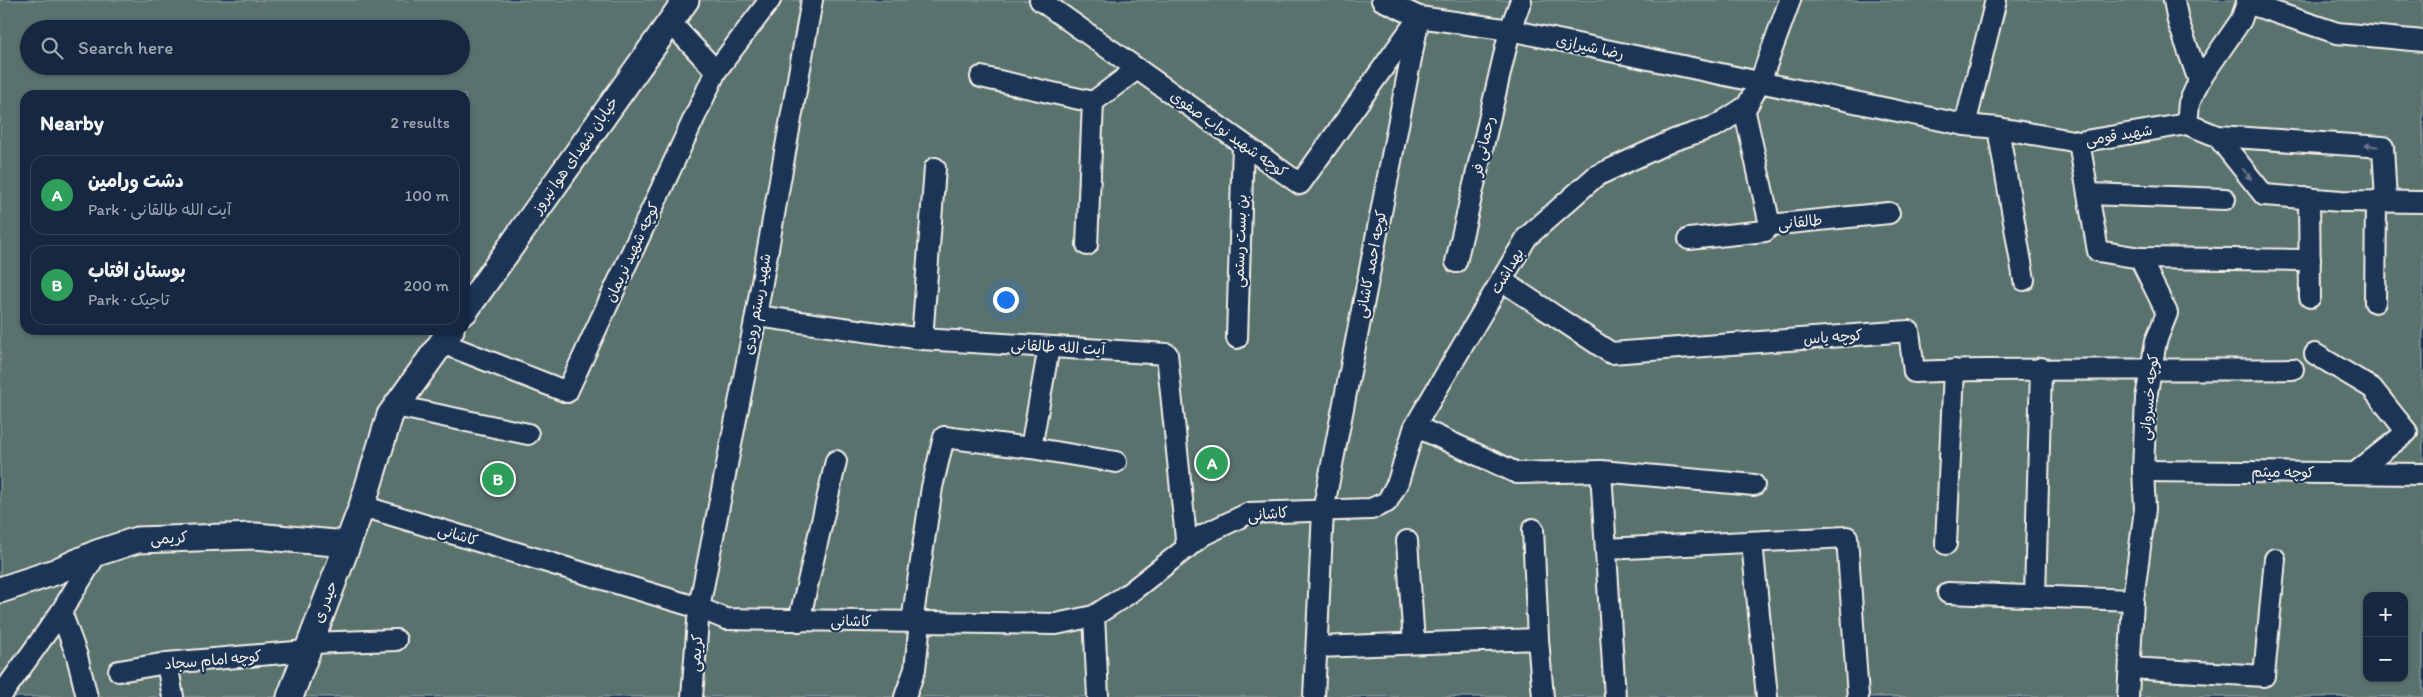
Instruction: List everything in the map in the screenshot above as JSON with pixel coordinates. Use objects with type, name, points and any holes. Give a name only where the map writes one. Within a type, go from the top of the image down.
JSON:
[{"type":"main road","name":"خیابان شهدای هوا نیروز","points":[[470,304],[686,0]]},
{"type":"main road","points":[[362,506],[390,415],[447,337]]},
{"type":"main road","name":"حیدر ی","points":[[290,697],[362,506]]},
{"type":"main road","name":"کریمی","points":[[0,590],[55,572],[97,553],[137,540],[255,536],[347,544]]},
{"type":"street","name":"کوچه شهید نریمان","points":[[447,337],[567,392],[716,71],[770,0]]},
{"type":"street","name":"شهید رستم رودی","points":[[699,608],[756,316],[812,0]]},
{"type":"street","name":"کوچه شهید نواب صفوی","points":[[1040,0],[1300,184],[1419,17]]},
{"type":"street","name":"رضا شیرازی","points":[[1382,0],[1419,17],[1510,30],[1760,82]]},
{"type":"street","name":"رحمانی فر","points":[[1456,262],[1510,30],[1521,0]]},
{"type":"street","name":"بهداشت","points":[[1323,511],[1371,509],[1387,502],[1398,482],[1415,426],[1527,237],[1596,176],[1674,140],[1716,126],[1747,106],[1760,82],[1790,0]]},
{"type":"street","points":[[1965,124],[1996,0]]},
{"type":"street","points":[[2174,0],[2178,21],[2199,81]]},
{"type":"street","points":[[2375,302],[2383,147],[2217,136],[2188,124],[2188,103],[2199,81],[2241,20],[2248,1],[2337,33],[2423,41]]},
{"type":"street","name":"کوچه احمد کاشانی","points":[[1314,697],[1323,511],[1419,17]]},
{"type":"street","points":[[670,22],[716,71]]},
{"type":"street","points":[[1087,245],[1093,102],[1137,68]]},
{"type":"street","points":[[981,77],[1093,102]]},
{"type":"street","name":"شهید قومی","points":[[1760,82],[1965,124],[2079,142],[2188,124]]},
{"type":"street","name":"طالقانی","points":[[1744,108],[1770,225],[1889,213]]},
{"type":"street","points":[[1998,128],[2024,280]]},
{"type":"street","points":[[2217,136],[2264,195],[2423,202]]},
{"type":"street","points":[[2079,142],[2098,251],[2140,258],[2310,260]]},
{"type":"street","name":"بن بست رستمی","points":[[1237,338],[1243,144]]},
{"type":"street","points":[[922,339],[936,168]]},
{"type":"street","points":[[2088,194],[2225,199]]},
{"type":"street","points":[[2309,198],[2310,297]]},
{"type":"street","points":[[1689,240],[1765,231],[1770,225]]},
{"type":"street","name":"کوچه خسروانی","points":[[2128,697],[2133,600],[2145,509],[2143,471],[2146,398],[2156,341],[2166,313],[2140,258]]},
{"type":"street","name":"کوچه یاس","points":[[1501,280],[1611,353],[1909,331],[1914,372],[2041,368],[2151,371],[2293,369]]},
{"type":"street","name":"آیت الله طالقانی","points":[[756,316],[922,339],[1168,354],[1186,548]]},
{"type":"street","points":[[1031,448],[1049,347]]},
{"type":"street","points":[[2315,354],[2372,388],[2415,432],[2355,473]]},
{"type":"street","points":[[2036,596],[2041,368]]},
{"type":"street","points":[[1946,544],[1954,370]]},
{"type":"street","points":[[396,406],[528,434]]},
{"type":"street","points":[[1415,426],[1517,473],[1601,471],[1754,485]]},
{"type":"street","points":[[905,697],[915,669],[916,622],[932,487],[944,437],[1031,448],[1116,462]]},
{"type":"street","points":[[799,621],[836,461]]},
{"type":"street","points":[[1601,471],[1615,697]]},
{"type":"street","name":"کوچه میثم","points":[[2143,471],[2423,474]]},
{"type":"street","name":"کاشانی","points":[[362,506],[699,608],[726,619],[1056,624],[1094,616],[1128,594],[1202,535],[1249,513],[1323,511]]},
{"type":"street","points":[[1533,529],[1538,639],[1543,697]]},
{"type":"street","points":[[1606,549],[1847,538],[1858,697]]},
{"type":"street","points":[[1408,541],[1414,643]]},
{"type":"street","points":[[1752,542],[1767,697]]},
{"type":"street","points":[[0,697],[61,612],[97,553]]},
{"type":"street","points":[[2130,668],[2264,676],[2275,559]]},
{"type":"street","points":[[1948,593],[2133,600]]},
{"type":"street","name":"کریمی","points":[[692,697],[699,608]]},
{"type":"street","points":[[61,612],[87,697]]},
{"type":"street","points":[[1094,616],[1098,697]]},
{"type":"street","points":[[1317,647],[1538,639]]},
{"type":"street","name":"کوچه امام سجاد","points":[[119,671],[308,647],[396,640]]},
{"type":"street","points":[[167,664],[173,697]]},
{"type":"green space","points":[[0,0],[2423,0],[2423,697],[0,697]]},
{"type":"place","name":"دشت ورامین","points":[[1212,463]]},
{"type":"place","name":"بوستان افتاب","points":[[498,479]]}]
